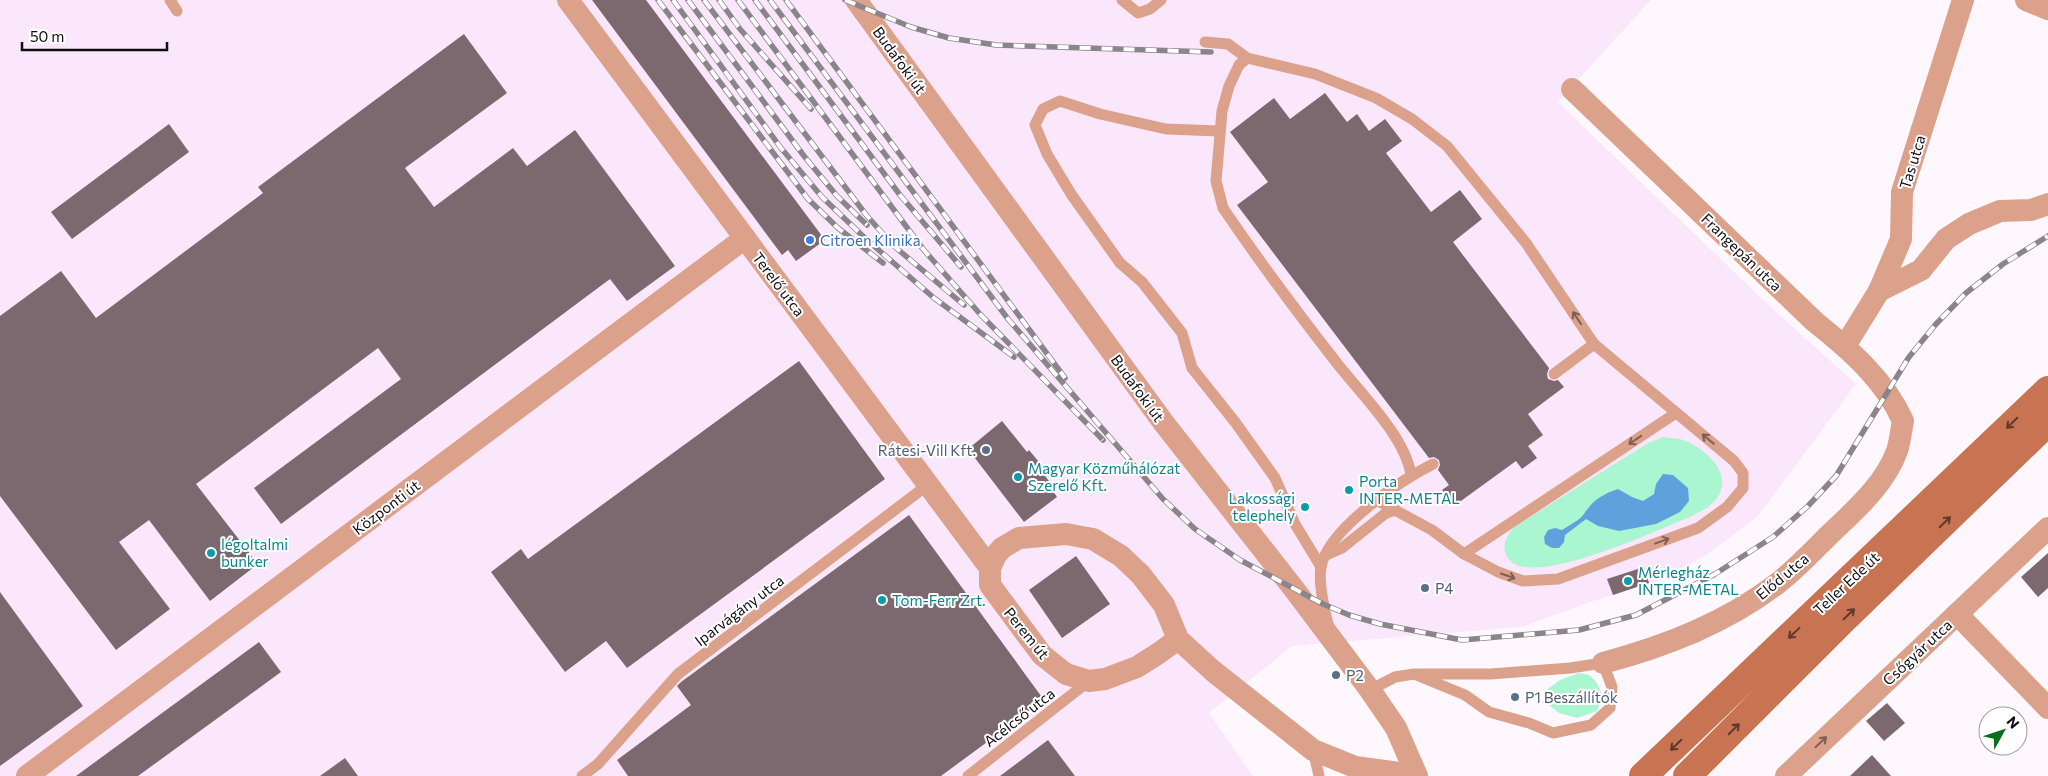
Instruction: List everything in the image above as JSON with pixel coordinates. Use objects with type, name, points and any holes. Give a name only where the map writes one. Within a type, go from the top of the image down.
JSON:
[{"type":"main road","name":"Teller Ede út","points":[[1643,776],[2048,390]]},
{"type":"main road","name":"Teller Ede út","points":[[1687,776],[1845,618],[2048,422]]},
{"type":"street","name":"Terelő utca","points":[[568,0],[990,568]]},
{"type":"street","name":"Budafoki út","points":[[856,0],[1162,422],[1332,638],[1370,690],[1396,728],[1416,775]]},
{"type":"street","name":"Tas utca","points":[[1845,346],[1879,291],[1902,239],[1902,192],[1964,0]]},
{"type":"street","points":[[2026,0],[2048,9]]},
{"type":"street","name":"Frangepán utca","points":[[1572,89],[1815,322],[1845,346],[1887,391],[1904,421]]},
{"type":"street","points":[[1879,291],[1921,270],[1946,238],[1968,224],[2000,212],[2031,210],[2048,204]]},
{"type":"street","name":"Központi út","points":[[27,776],[746,238]]},
{"type":"street","name":"Előd utca","points":[[1603,663],[1646,651],[1700,630],[1743,608],[1779,582],[1861,504],[1883,478],[1896,451],[1904,421]]},
{"type":"street","name":"Csőgyár utca","points":[[1786,776],[2048,528]]},
{"type":"street","points":[[990,568],[996,555],[1002,548],[1019,538],[1066,534],[1093,539],[1122,556],[1141,575],[1164,605],[1178,639],[1213,671],[1313,750],[1355,766],[1416,775]]},
{"type":"street","name":"Perem út","points":[[990,568],[990,585],[1042,655],[1066,674],[1089,681],[1105,679],[1138,667],[1178,639]]},
{"type":"street","points":[[1957,614],[2048,708]]},
{"type":"lane","points":[[170,0],[177,11]]},
{"type":"lane","points":[[1122,0],[1138,13],[1150,9],[1161,0]]},
{"type":"lane","points":[[1205,42],[1228,44],[1247,58],[1315,74],[1376,98],[1412,118],[1447,146],[1526,243],[1594,344],[1734,461],[1743,473],[1743,488],[1727,507],[1698,528],[1558,579],[1523,581],[1498,572],[1464,554],[1432,530],[1378,500]]},
{"type":"lane","points":[[1247,58],[1239,64],[1229,86],[1219,131],[1216,180],[1223,208],[1336,362],[1396,438],[1409,462],[1411,475]]},
{"type":"lane","points":[[1219,131],[1166,129],[1100,114],[1060,101],[1043,109],[1035,126],[1047,154],[1071,194],[1120,263],[1142,282],[1182,333],[1192,368],[1235,422],[1275,478],[1295,524],[1321,567]]},
{"type":"lane","points":[[1554,374],[1594,344]]},
{"type":"lane","points":[[1464,554],[1676,413]]},
{"type":"lane","points":[[1332,638],[1322,604],[1321,567],[1326,555],[1344,528],[1411,475],[1433,464]]},
{"type":"lane","name":"Iparvágány utca","points":[[582,776],[598,764],[678,674],[929,484]]},
{"type":"lane","points":[[1326,555],[1342,548],[1386,513],[1396,510]]},
{"type":"lane","points":[[1370,690],[1395,678],[1414,674],[1491,674],[1570,668],[1603,663],[1612,687],[1610,708],[1591,725],[1553,733],[1529,723],[1489,712],[1465,694],[1414,674]]},
{"type":"lane","name":"Acélcső utca","points":[[968,776],[1089,681]]},
{"type":"lane","points":[[1313,750],[1318,776]]},
{"type":"shaded area","points":[[0,0],[1651,0],[1558,102],[1761,298],[1856,384],[1758,516],[1708,554],[1658,581],[1596,600],[1522,627],[1292,646],[1209,713],[1253,776],[0,776]]},
{"type":"green space","points":[[1663,437],[1686,441],[1694,445],[1709,456],[1720,471],[1721,489],[1715,501],[1709,506],[1692,516],[1626,543],[1568,562],[1541,567],[1521,566],[1508,558],[1505,545],[1514,527],[1648,443]]},
{"type":"green space","points":[[1579,673],[1589,675],[1597,683],[1601,701],[1597,711],[1577,718],[1559,713],[1550,706],[1545,691],[1560,680]]},
{"type":"water","points":[[1663,474],[1673,475],[1688,488],[1689,501],[1680,512],[1656,524],[1619,531],[1598,526],[1586,519],[1565,535],[1564,542],[1559,548],[1552,548],[1545,544],[1544,537],[1548,530],[1555,528],[1562,530],[1571,525],[1595,501],[1608,493],[1618,489],[1643,501],[1654,494],[1656,484]]},
{"type":"building","points":[[592,0],[646,0],[825,240],[796,261],[788,250],[782,255]]},
{"type":"building","points":[[464,34],[507,93],[405,168],[434,207],[513,148],[527,166],[575,130],[675,266],[627,301],[610,279],[281,524],[254,488],[401,379],[378,348],[196,484],[258,564],[210,601],[149,520],[119,542],[170,609],[116,650],[0,496],[0,316],[61,271],[96,318],[263,193],[258,187]]},
{"type":"building","points":[[1325,93],[1347,122],[1357,114],[1369,131],[1385,119],[1402,141],[1386,153],[1431,212],[1460,190],[1482,219],[1453,242],[1549,368],[1548,379],[1558,380],[1564,387],[1528,414],[1543,435],[1528,446],[1537,458],[1522,469],[1516,461],[1454,506],[1442,490],[1449,485],[1438,470],[1439,460],[1434,457],[1429,458],[1237,205],[1268,182],[1230,132],[1274,98],[1290,119]]},
{"type":"building","points":[[169,124],[189,152],[72,239],[51,212]]},
{"type":"building","points":[[799,361],[885,479],[627,668],[606,641],[565,672],[491,572],[521,549],[528,559]]},
{"type":"building","name":"Magyar Közműhálózat Szerelő Kft.","points":[[1002,421],[1027,452],[1029,450],[1039,462],[1036,464],[1055,489],[1053,491],[1057,497],[1024,522],[968,449]]},
{"type":"building","name":"Tom-Ferr Zrt.","points":[[909,515],[1044,700],[941,776],[628,776],[617,760],[691,705],[677,686],[681,682]]},
{"type":"building","points":[[2048,553],[2048,588],[2038,597],[2021,577]]},
{"type":"building","points":[[1076,556],[1110,604],[1062,638],[1029,590]]},
{"type":"building","name":"Mérlegház INTER-METAL","points":[[1644,567],[1649,583],[1613,595],[1607,579]]},
{"type":"building","points":[[0,592],[83,706],[0,766]]},
{"type":"building","points":[[259,642],[281,672],[138,776],[76,776]]},
{"type":"building","points":[[1887,703],[1905,723],[1884,741],[1866,721]]},
{"type":"building","points":[[1048,740],[1075,776],[1000,776]]},
{"type":"building","points":[[1872,755],[1891,776],[1850,776]]},
{"type":"building","points":[[345,758],[358,776],[320,776]]},
{"type":"railway","points":[[658,0],[808,199],[838,228],[883,263]]},
{"type":"railway","points":[[673,0],[781,148],[822,197],[866,239],[934,298],[1014,357]]},
{"type":"railway","points":[[688,0],[804,156],[837,196],[867,225]]},
{"type":"railway","points":[[704,0],[867,216],[895,247],[964,305]]},
{"type":"railway","points":[[719,0],[740,29],[811,109]]},
{"type":"railway","points":[[738,0],[923,249],[980,314],[1103,440]]},
{"type":"railway","points":[[755,0],[900,195],[961,267]]},
{"type":"railway","points":[[770,0],[1008,319],[1163,499],[1195,529],[1240,560],[1323,604],[1349,615],[1380,624],[1462,640],[1579,630],[1636,615],[1715,574],[1773,537],[1808,506],[1836,476],[1909,357],[1936,324],[1966,293],[2003,264],[2048,236]]},
{"type":"railway","points":[[786,0],[1065,378]]},
{"type":"railway","points":[[845,0],[911,27],[949,38],[996,45],[1211,52]]},
{"type":"place","name":"Citroen Klinika","points":[[810,240]]},
{"type":"place","name":"Rátesi-Vill Kft.","points":[[986,450]]},
{"type":"place","name":"Magyar Közműhálózat Szerelő Kft.","points":[[1018,477]]},
{"type":"place","name":"Porta INTER-METAL","points":[[1349,490]]},
{"type":"place","name":"Lakossági telephely","points":[[1305,507]]},
{"type":"place","name":"légoltalmi bunker","points":[[211,553]]},
{"type":"place","name":"Mérlegház INTER-METAL","points":[[1628,581]]},
{"type":"place","name":"P4","points":[[1425,588]]},
{"type":"place","name":"Tom-Ferr Zrt.","points":[[882,600]]},
{"type":"place","name":"P2","points":[[1336,675]]},
{"type":"place","name":"P1 Beszállítók","points":[[1515,697]]}]
